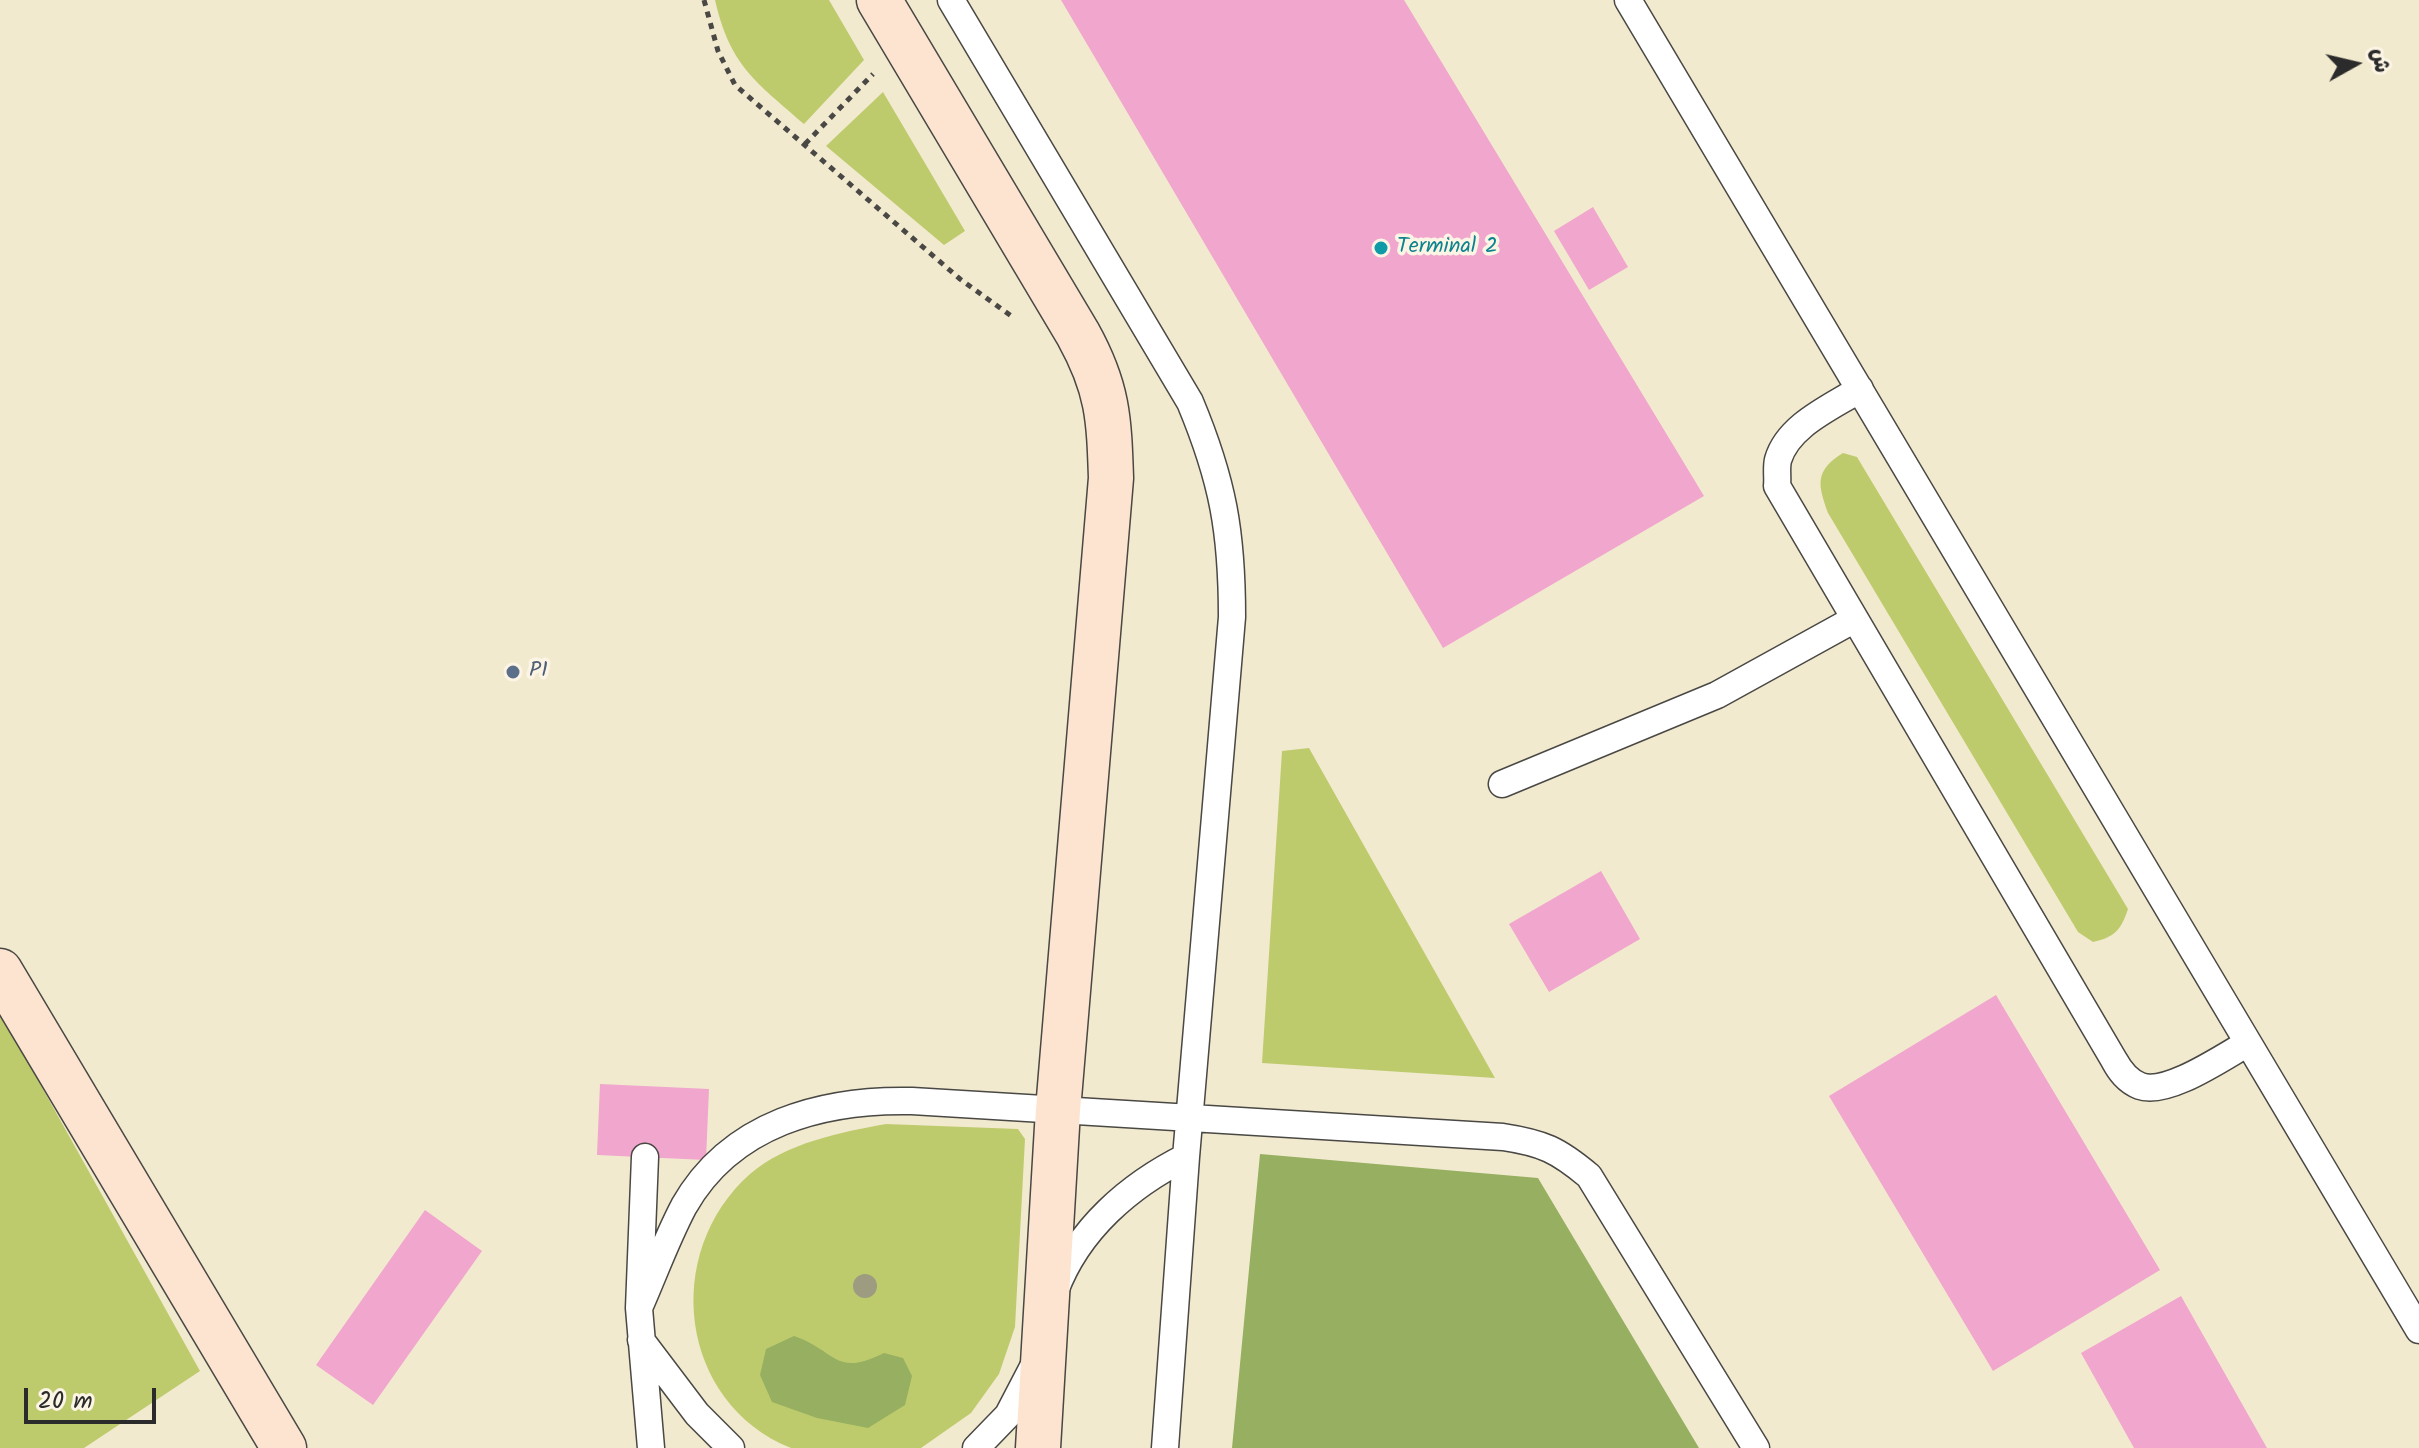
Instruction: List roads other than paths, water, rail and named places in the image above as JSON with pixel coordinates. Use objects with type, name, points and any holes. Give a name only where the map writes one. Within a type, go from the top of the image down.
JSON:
[{"type":"street","points":[[879,0],[1096,366],[1106,402],[1111,478],[1058,1110],[1038,1448]]},
{"type":"street","points":[[0,971],[284,1448]]},
{"type":"lane","points":[[951,0],[1190,402],[1211,454],[1225,507],[1232,562],[1232,617],[1186,1157],[1165,1448]]},
{"type":"lane","points":[[1628,0],[2419,1330]]},
{"type":"lane","points":[[1860,389],[1808,422],[1790,438],[1778,461],[1777,486],[1853,620],[2123,1075],[2140,1086],[2159,1088],[2248,1043]]},
{"type":"lane","points":[[1502,784],[1717,695],[1853,620]]},
{"type":"lane","points":[[639,1308],[685,1206],[702,1180],[724,1157],[748,1138],[776,1123],[842,1104],[875,1100],[1503,1137],[1535,1142],[1564,1155],[1589,1176],[1756,1448]]},
{"type":"lane","points":[[645,1157],[639,1308],[651,1448]]},
{"type":"lane","points":[[976,1448],[1001,1423],[1019,1397],[1061,1277],[1099,1221],[1129,1191],[1154,1173],[1186,1157]]},
{"type":"lane","points":[[641,1339],[697,1414],[731,1448]]},
{"type":"place","name":"Terminal 2","points":[[1381,248]]},
{"type":"place","name":"P1","points":[[513,672]]}]
